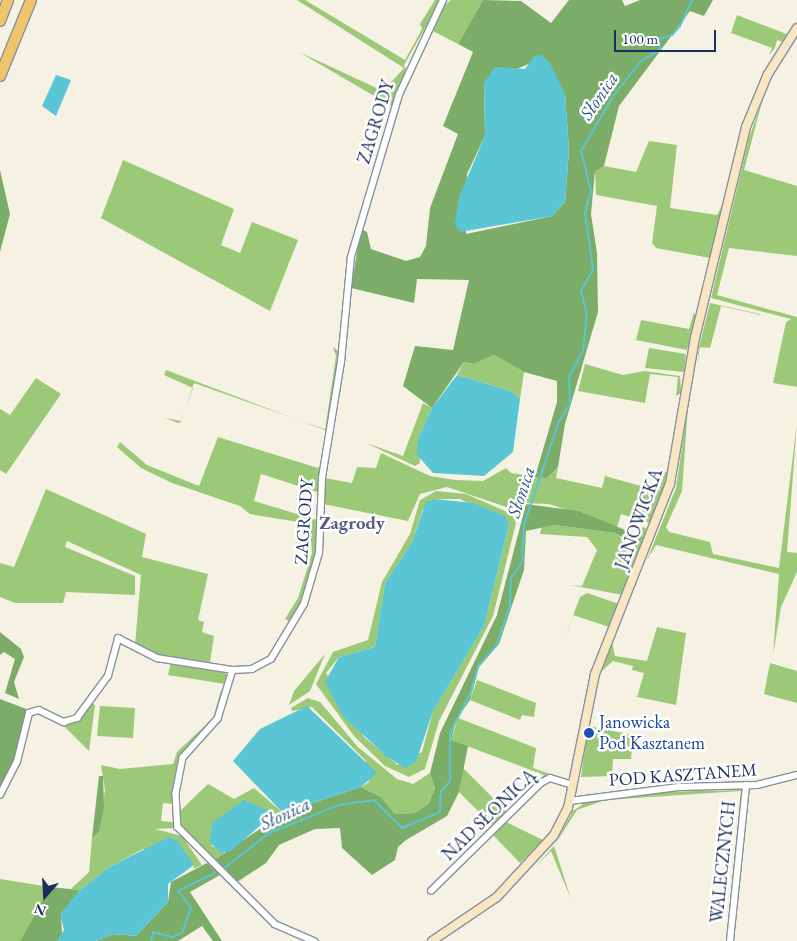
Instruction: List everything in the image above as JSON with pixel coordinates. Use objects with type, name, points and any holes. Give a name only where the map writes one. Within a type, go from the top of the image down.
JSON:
[{"type":"highway","points":[[0,21],[8,0]]},
{"type":"highway","points":[[0,76],[31,0]]},
{"type":"street","name":"ZAGRODY","points":[[0,795],[17,762],[29,713],[39,710],[64,722],[77,718],[106,680],[118,638],[152,657],[233,670],[258,667],[271,658],[312,586],[351,257],[399,95],[443,0]]},
{"type":"street","name":"JANOWICKA","points":[[432,941],[497,897],[554,835],[570,801],[597,669],[670,484],[693,346],[746,127],[764,82],[797,28]]},
{"type":"street","points":[[233,670],[218,719],[183,758],[176,793],[178,826],[275,924],[314,941]]},
{"type":"street","name":"POD KASZTANEM","points":[[570,801],[680,787],[746,786],[797,775]]},
{"type":"street","name":"NAD SŁONICĄ","points":[[431,891],[541,783],[550,778],[573,784]]},
{"type":"street","name":"WALECZNYCH","points":[[730,941],[746,786]]},
{"type":"green space","points":[[297,0],[305,0],[405,60],[422,29],[420,24],[435,0],[441,0],[404,65],[406,69],[393,107],[299,52],[383,91],[404,68]]},
{"type":"green space","points":[[451,0],[483,0],[458,44],[433,31],[412,72],[443,6]]},
{"type":"green space","points":[[483,0],[521,1],[551,23],[569,0],[622,0],[625,6],[640,0],[713,0],[704,16],[690,11],[619,106],[604,166],[595,171],[591,214],[597,253],[598,312],[565,424],[558,467],[547,478],[535,477],[557,402],[557,381],[524,372],[494,355],[474,364],[464,362],[432,408],[403,386],[415,346],[453,350],[469,280],[417,279],[414,303],[351,288],[361,229],[367,232],[371,249],[406,261],[420,257],[426,246],[430,208],[458,134],[443,126],[473,52],[458,44]],"holes":[[[533,62],[565,94],[569,150],[565,202],[552,216],[466,234],[467,174],[485,136],[484,83]]]},
{"type":"green space","points":[[737,15],[789,35],[783,42],[777,40],[775,48],[769,55],[772,48],[731,33]]},
{"type":"green space","points":[[763,98],[744,170],[797,186],[797,256],[729,248],[717,295],[797,317],[797,387],[773,383],[786,322],[791,319],[711,298],[749,138]]},
{"type":"green space","points":[[649,141],[677,145],[670,208],[717,215],[722,206],[710,258],[656,248],[652,243],[657,206],[596,195],[595,170],[604,166],[636,172]]},
{"type":"green space","points":[[123,160],[234,209],[221,245],[240,253],[252,222],[298,240],[270,311],[101,218]]},
{"type":"green space","points":[[0,170],[10,214],[0,252]]},
{"type":"green space","points":[[710,303],[761,315],[721,306],[710,348],[700,347],[697,367],[699,347]]},
{"type":"green space","points":[[694,312],[696,320],[687,350],[636,340],[641,320],[689,329]]},
{"type":"green space","points":[[333,347],[340,352],[327,430],[325,429],[336,356]]},
{"type":"green space","points":[[649,348],[686,354],[684,372],[645,368]]},
{"type":"green space","points":[[494,355],[524,372],[520,399],[511,391],[457,375],[464,362],[474,364]]},
{"type":"green space","points":[[585,364],[623,375],[644,371],[680,376],[681,393],[676,396],[678,377],[650,374],[645,403],[578,391]]},
{"type":"green space","points":[[166,370],[296,419],[194,383],[192,388],[164,375]]},
{"type":"green space","points":[[36,378],[61,394],[6,474],[0,470],[0,409],[10,415]]},
{"type":"green space","points":[[423,403],[432,408],[418,439],[420,463],[415,466],[366,443],[403,456]]},
{"type":"green space","points":[[688,406],[682,491],[666,527],[669,532],[710,542],[713,554],[779,568],[797,423],[787,552],[797,553],[797,572],[781,607],[773,655],[779,574],[656,545],[647,560],[676,488]]},
{"type":"green space","points":[[185,410],[181,422],[178,423],[165,418],[181,421]]},
{"type":"green space","points":[[218,437],[318,468],[322,463],[317,492],[261,474],[254,501],[317,520],[316,558],[301,605],[290,622],[285,619],[298,598],[312,553],[310,524],[250,514],[240,506],[172,483],[141,468],[117,447],[120,442],[147,465],[199,486]]},
{"type":"green space","points":[[381,453],[430,476],[455,480],[483,481],[506,468],[511,473],[547,478],[558,467],[556,478],[602,488],[605,476],[659,491],[665,471],[669,474],[650,523],[621,514],[617,527],[549,504],[520,503],[512,509],[447,487],[420,494],[408,521],[323,504],[325,478],[352,483],[357,467],[376,468]]},
{"type":"green space","points":[[46,489],[146,534],[142,557],[208,574],[198,620],[204,622],[202,632],[214,636],[210,662],[157,656],[135,645],[141,575],[67,541],[65,547],[135,576],[135,595],[66,592],[63,603],[15,603],[0,597],[0,563],[14,567]]},
{"type":"green space","points":[[436,491],[466,494],[512,514],[516,523],[493,616],[439,721],[425,769],[409,777],[385,766],[354,736],[316,684],[333,652],[368,640],[382,582],[410,534],[420,500]],"holes":[[[435,499],[460,499],[509,525],[484,626],[433,711],[422,752],[398,765],[364,737],[326,673],[339,657],[375,647],[385,583],[411,544],[423,510]]]},
{"type":"green space","points":[[526,504],[578,511],[643,537],[635,545],[615,533],[554,525],[526,531],[524,570],[499,644],[479,667],[470,700],[456,720],[451,740],[468,746],[459,792],[447,816],[406,840],[398,847],[395,860],[372,875],[342,848],[340,828],[315,829],[279,845],[266,863],[234,884],[213,861],[283,813],[361,787],[381,797],[395,814],[415,813],[428,804],[435,789],[430,773],[440,733],[497,615]]},
{"type":"green space","points":[[554,525],[615,533],[623,539],[643,537],[638,535],[641,527],[646,528],[643,544],[622,595],[571,585],[582,586],[597,550],[587,537],[540,534],[542,526]]},
{"type":"green space","points":[[587,593],[619,604],[609,627],[573,615],[580,597]]},
{"type":"green space","points":[[657,627],[686,633],[676,705],[637,697],[644,673],[632,670],[633,666],[613,661],[602,671],[612,643],[615,656],[647,661]]},
{"type":"green space","points":[[0,632],[21,649],[24,657],[14,682],[19,699],[5,693],[15,659],[4,652],[0,655]]},
{"type":"green space","points":[[325,654],[310,691],[289,705],[294,691]]},
{"type":"green space","points":[[171,662],[223,671],[228,676],[225,684],[168,675]]},
{"type":"green space","points":[[770,663],[797,671],[797,703],[764,694]]},
{"type":"green space","points":[[477,680],[536,703],[534,717],[522,715],[520,720],[470,700]]},
{"type":"green space","points":[[221,690],[222,701],[217,716],[180,761],[173,804],[163,803],[161,821],[173,822],[174,828],[155,829],[182,836],[202,865],[193,869],[194,865],[143,849],[108,868],[80,890],[71,889],[89,872],[92,838],[99,832],[105,790],[101,765],[120,769],[173,764],[177,752],[213,718]]},
{"type":"green space","points":[[308,698],[320,702],[358,747],[397,779],[413,784],[430,773],[435,789],[428,804],[415,813],[395,814],[381,797],[361,787],[369,782],[366,761],[312,707],[292,711],[291,708]]},
{"type":"green space","points":[[0,699],[29,710],[20,750],[0,793]]},
{"type":"green space","points":[[92,703],[95,705],[89,751],[60,722],[74,722]]},
{"type":"green space","points":[[100,706],[135,708],[133,738],[97,736]]},
{"type":"green space","points":[[458,718],[536,748],[533,768],[567,780],[546,774],[549,777],[535,786],[544,775],[451,740]]},
{"type":"green space","points":[[588,726],[633,735],[631,759],[613,759],[612,776],[581,777]]},
{"type":"green space","points":[[463,768],[508,813],[447,872],[493,826],[459,792]]},
{"type":"green space","points":[[99,776],[103,776],[104,806],[99,832],[92,838]]},
{"type":"green space","points":[[208,784],[234,799],[254,788],[283,813],[266,823],[269,818],[211,828],[212,846],[225,853],[213,861],[180,826],[179,812]]},
{"type":"green space","points":[[743,790],[728,924],[741,791],[605,800],[577,810],[554,846],[573,811],[586,802],[657,792]]},
{"type":"green space","points":[[506,822],[543,840],[520,863],[493,835]]},
{"type":"green space","points":[[554,846],[571,899],[551,851],[534,868]]},
{"type":"green space","points":[[207,863],[220,875],[190,892],[222,941],[213,941],[202,926],[178,941],[96,941],[113,934],[136,936],[168,902],[171,882]]},
{"type":"green space","points":[[0,879],[50,887],[20,941],[0,941]]},
{"type":"green space","points":[[50,887],[80,890],[61,914],[62,935],[57,941],[20,941]]},
{"type":"water","points":[[541,55],[550,63],[565,94],[569,150],[565,202],[552,216],[460,232],[455,224],[459,197],[485,136],[484,83],[495,67],[525,69],[534,56]]},
{"type":"water","points":[[56,75],[71,80],[56,116],[42,106]]},
{"type":"water","points":[[457,375],[511,391],[520,399],[513,452],[484,476],[433,473],[417,455],[418,439],[432,408]]},
{"type":"water","points":[[435,499],[473,503],[505,516],[509,525],[484,626],[433,711],[416,762],[405,768],[386,756],[343,716],[325,682],[339,657],[375,647],[385,583],[411,544],[426,503]]},
{"type":"water","points":[[307,706],[377,773],[361,787],[283,813],[233,761],[260,729]]},
{"type":"water","points":[[244,800],[267,810],[269,818],[230,852],[219,852],[210,842],[212,823]]},
{"type":"water","points":[[168,837],[177,840],[194,865],[168,884],[168,902],[136,936],[113,934],[96,941],[57,941],[64,930],[60,914],[80,890],[108,868]]},
{"type":"waterway","name":"Słonica","points":[[223,869],[269,833],[339,805],[374,800],[402,828],[440,812],[441,791],[450,781],[450,733],[471,692],[478,666],[497,644],[510,606],[511,578],[522,562],[524,525],[559,421],[570,404],[569,377],[583,351],[587,315],[581,291],[593,269],[585,213],[591,191],[581,151],[614,95],[641,61],[660,50],[659,39],[672,35],[680,26],[692,0]]},
{"type":"waterway","name":"Słonica","points":[[151,941],[153,932],[172,937],[182,933],[191,908],[178,891],[215,873]]},
{"type":"place","name":"Janowicka Pod Kasztanem","points":[[589,733]]},
{"type":"district","name":"Zagrody","points":[[352,523]]}]
